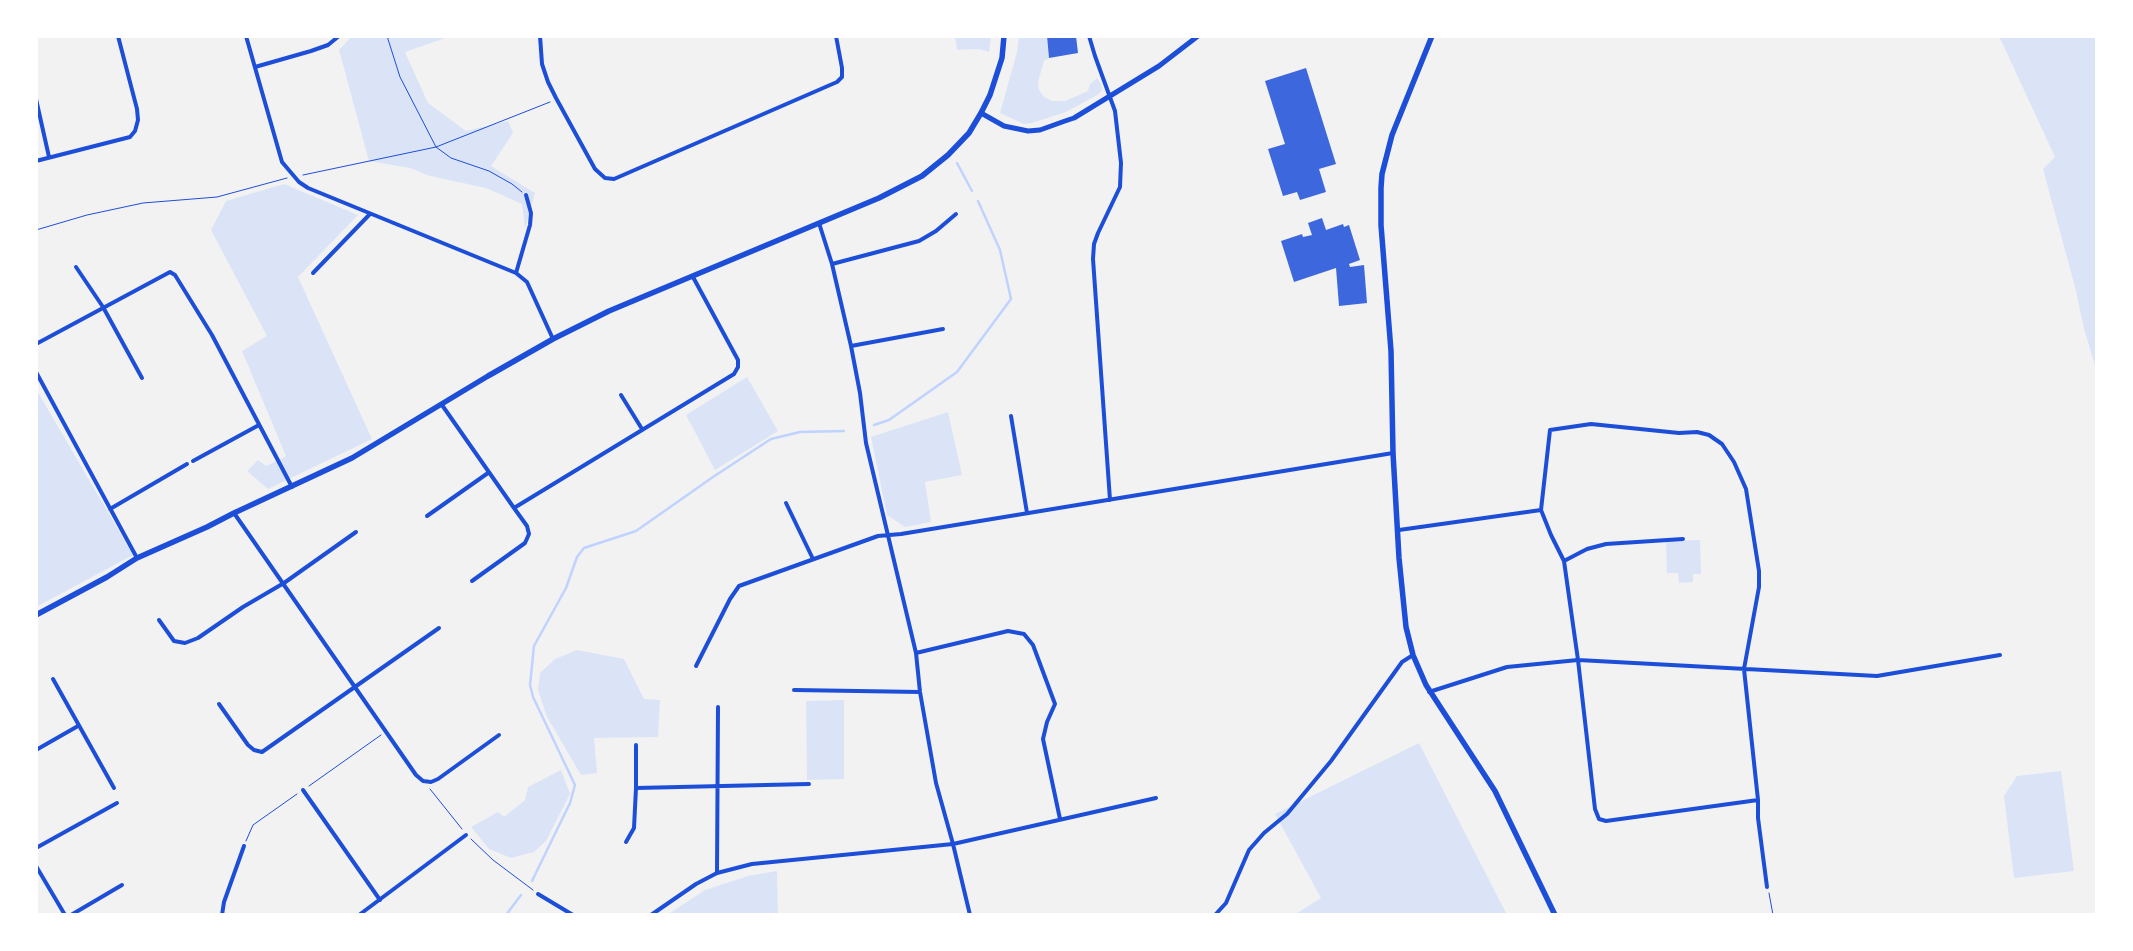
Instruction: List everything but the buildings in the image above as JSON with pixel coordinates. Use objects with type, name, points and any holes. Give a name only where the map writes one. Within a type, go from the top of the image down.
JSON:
[{"type":"main road","points":[[36,615],[107,577],[137,558],[352,458],[553,339],[609,312],[879,198],[933,169],[969,133],[981,113],[990,95],[1002,58],[1004,36]]},
{"type":"main road","points":[[1432,36],[1401,108],[1382,174],[1381,225],[1392,351],[1393,453],[1406,627],[1413,655],[1429,692],[1495,791],[1555,915]]},
{"type":"street","points":[[36,161],[130,137],[136,131],[137,109],[118,36]]},
{"type":"street","points":[[246,36],[282,162],[290,173],[308,188],[516,273],[526,282],[553,339]]},
{"type":"street","points":[[255,66],[328,45],[339,36]]},
{"type":"street","points":[[540,36],[542,64],[548,82],[595,169],[605,178],[614,179],[829,87],[842,77],[836,36]]},
{"type":"street","points":[[1089,36],[1111,96],[1118,126],[1122,175],[1120,187],[1094,244],[1093,259],[1110,500]]},
{"type":"street","points":[[981,113],[1014,129],[1040,130],[1074,118],[1159,66],[1198,36]]},
{"type":"street","points":[[36,99],[49,157]]},
{"type":"street","points":[[516,273],[530,225],[531,212],[526,196]]},
{"type":"street","points":[[313,272],[370,214]]},
{"type":"street","points":[[832,264],[918,241],[936,231],[956,214]]},
{"type":"street","points":[[819,223],[832,264],[852,346],[866,443],[886,535],[916,653],[920,692],[936,783],[970,915]]},
{"type":"street","points":[[76,267],[103,307],[142,378]]},
{"type":"street","points":[[36,344],[170,272],[175,275],[212,334],[292,487]]},
{"type":"street","points":[[514,508],[734,374],[738,367],[738,360],[693,278]]},
{"type":"street","points":[[852,346],[943,329]]},
{"type":"street","points":[[36,372],[137,558]]},
{"type":"street","points":[[621,395],[642,429]]},
{"type":"street","points":[[442,405],[488,473],[528,526],[529,534],[525,543],[472,581]]},
{"type":"street","points":[[1011,416],[1027,513]]},
{"type":"street","points":[[1758,800],[1606,822],[1599,819],[1592,781],[1564,562],[1550,535],[1541,510],[1550,430],[1591,424],[1664,432],[1697,432],[1709,435],[1722,444],[1734,462],[1746,489],[1759,570],[1759,587],[1744,669],[1758,800],[1758,818],[1768,887]]},
{"type":"street","points":[[193,461],[259,425]]},
{"type":"street","points":[[696,666],[738,586],[886,535],[1393,453]]},
{"type":"street","points":[[110,508],[187,464]]},
{"type":"street","points":[[427,516],[488,473]]},
{"type":"street","points":[[786,503],[813,559]]},
{"type":"street","points":[[1399,530],[1541,510]]},
{"type":"street","points":[[234,513],[416,775],[423,781],[431,782],[438,779],[499,735]]},
{"type":"street","points":[[159,620],[174,641],[185,643],[198,638],[243,607],[284,583],[356,532]]},
{"type":"street","points":[[1564,562],[1587,550],[1606,544],[1682,539]]},
{"type":"street","points":[[219,704],[248,745],[254,750],[262,752],[440,628]]},
{"type":"street","points":[[916,653],[1008,631],[1024,634],[1033,645],[1055,704],[1047,722],[1043,739],[1060,819]]},
{"type":"street","points":[[1429,692],[1507,668],[1578,660],[1876,676],[2000,654]]},
{"type":"street","points":[[1215,915],[1226,903],[1252,845],[1287,814],[1331,761],[1402,662],[1413,655]]},
{"type":"street","points":[[53,679],[114,788]]},
{"type":"street","points":[[794,690],[920,692]]},
{"type":"street","points":[[717,873],[716,786],[718,706]]},
{"type":"street","points":[[36,750],[78,726]]},
{"type":"street","points":[[626,842],[634,828],[636,745]]},
{"type":"street","points":[[636,788],[810,784]]},
{"type":"street","points":[[303,790],[380,900]]},
{"type":"street","points":[[651,915],[696,884],[717,873],[752,864],[953,844],[1156,798]]},
{"type":"street","points":[[36,848],[117,803]]},
{"type":"street","points":[[359,915],[466,834]]},
{"type":"street","points":[[222,915],[224,902],[244,846]]},
{"type":"street","points":[[36,866],[65,915]]},
{"type":"street","points":[[71,915],[122,885]]},
{"type":"street","points":[[538,894],[573,915]]},
{"type":"path","points":[[387,36],[400,77],[436,147],[451,158],[489,171],[512,184],[526,196]]},
{"type":"path","points":[[244,846],[253,825],[386,731]]},
{"type":"path","points":[[519,881],[531,889]]},
{"type":"path","points":[[1768,887],[1773,915]]},
{"type":"shaded area","points":[[352,36],[451,36],[405,52],[428,103],[466,131],[508,121],[513,133],[491,166],[535,193],[525,229],[522,204],[486,188],[430,176],[410,168],[369,161],[339,50]]},
{"type":"shaded area","points":[[955,36],[991,36],[989,52],[979,49],[957,50]]},
{"type":"shaded area","points":[[1019,36],[1047,36],[1049,58],[1044,61],[1038,82],[1039,90],[1044,97],[1052,101],[1065,101],[1088,91],[1090,84],[1097,78],[1102,90],[1099,94],[1066,112],[1032,123],[1024,124],[1000,113],[1017,52]]},
{"type":"shaded area","points":[[1999,36],[2097,36],[2097,372],[2084,329],[2076,291],[2043,169],[2055,157]]},
{"type":"shaded area","points":[[284,184],[358,215],[298,277],[372,439],[268,489],[247,471],[258,460],[266,466],[286,456],[242,351],[267,336],[211,230],[226,201]]},
{"type":"shaded area","points":[[747,377],[778,431],[715,470],[686,415]]},
{"type":"shaded area","points":[[36,389],[133,555],[36,607]]},
{"type":"shaded area","points":[[948,412],[962,475],[925,482],[931,522],[905,527],[887,515],[871,437]]},
{"type":"shaded area","points":[[1700,540],[1701,574],[1693,574],[1693,582],[1679,583],[1678,573],[1667,573],[1666,541]]},
{"type":"shaded area","points":[[577,650],[624,659],[644,699],[660,700],[658,737],[594,738],[597,773],[581,775],[547,717],[538,690],[540,673],[555,659]]},
{"type":"shaded area","points":[[844,700],[844,779],[807,780],[806,701]]},
{"type":"shaded area","points":[[1419,743],[1507,915],[1294,915],[1321,898],[1275,814]]},
{"type":"shaded area","points":[[561,770],[570,794],[546,841],[534,852],[511,858],[489,849],[471,827],[498,812],[504,817],[525,800],[528,787]]},
{"type":"shaded area","points":[[2061,771],[2074,871],[2014,878],[2004,796],[2017,776]]},
{"type":"shaded area","points":[[777,871],[778,915],[667,915],[705,890],[748,876]]},
{"type":"waterway","points":[[957,163],[972,191]]},
{"type":"waterway","points":[[874,425],[889,420],[957,372],[1011,299],[1000,250],[978,201]]},
{"type":"waterway","points":[[532,881],[570,803],[575,785],[533,697],[530,685],[534,646],[566,588],[577,557],[584,548],[636,531],[771,439],[800,432],[844,431]]},
{"type":"waterway","points":[[506,915],[521,895]]}]
